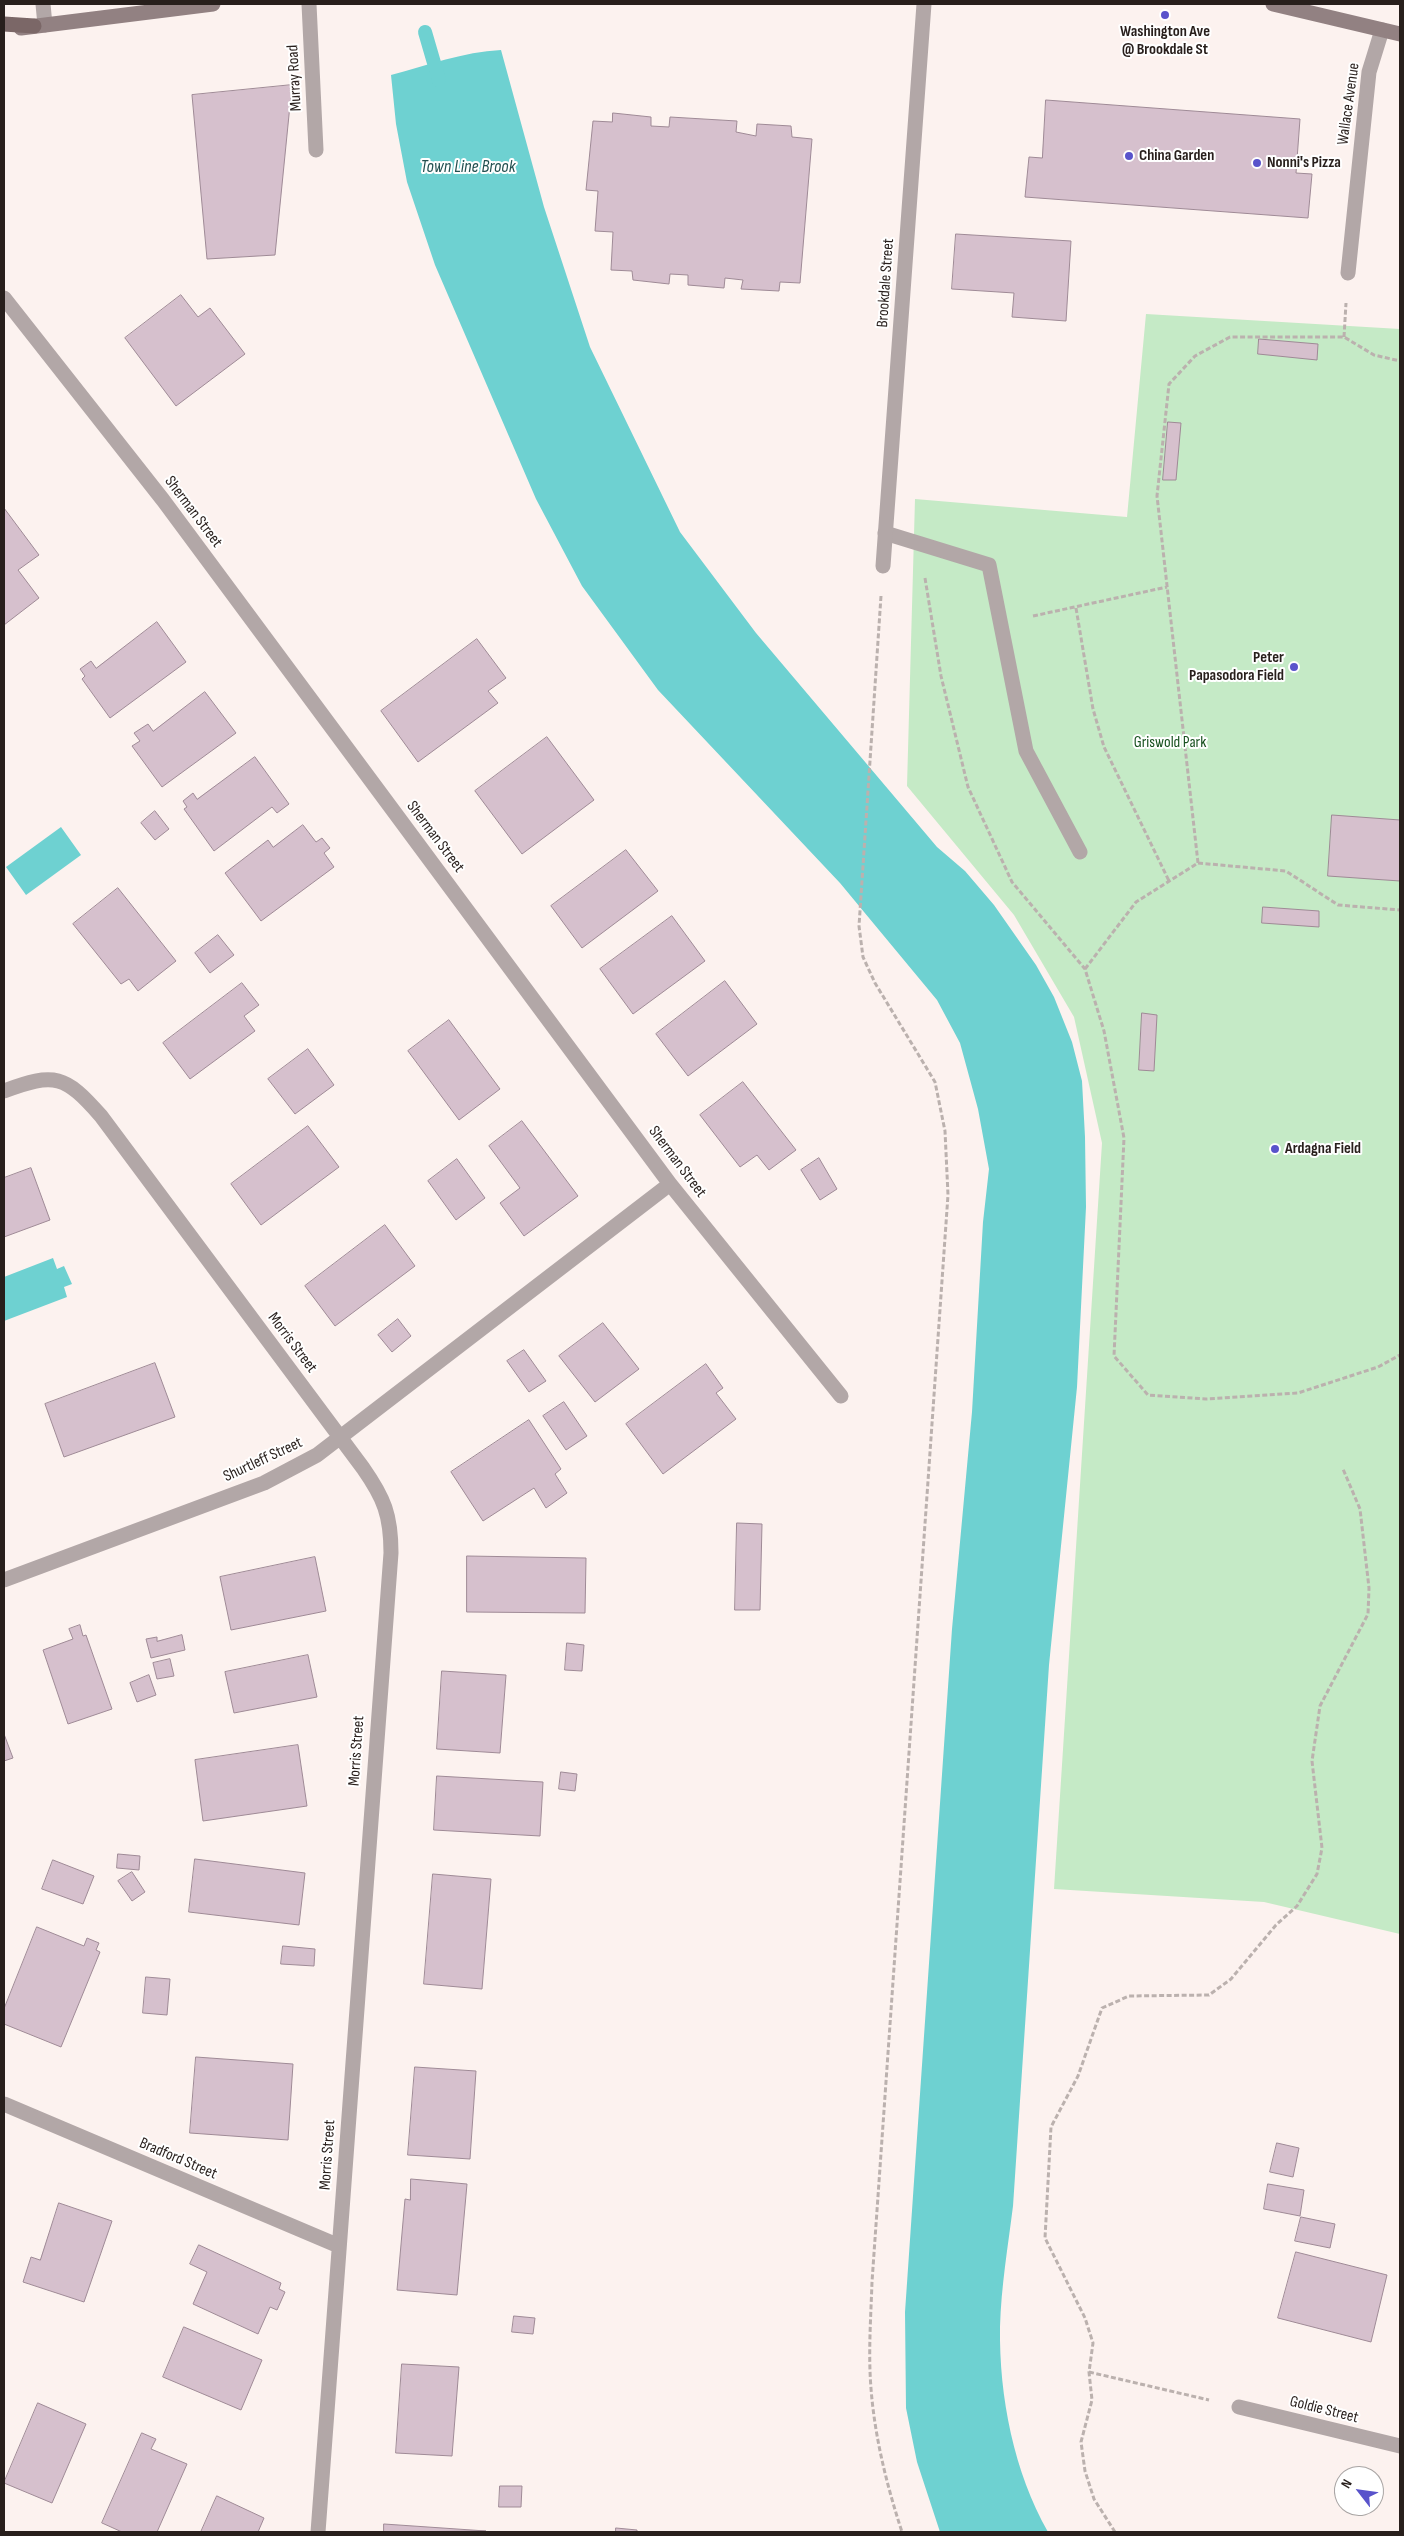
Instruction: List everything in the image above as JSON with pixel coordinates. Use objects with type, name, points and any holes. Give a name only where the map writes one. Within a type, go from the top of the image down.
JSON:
[{"type":"main road","points":[[4,24],[40,26]]},
{"type":"street","points":[[40,26],[43,4]]},
{"type":"street","points":[[4,30],[213,4]]},
{"type":"street","name":"Murray Road","points":[[309,4],[316,150]]},
{"type":"street","name":"Brookdale Street","points":[[883,566],[924,4]]},
{"type":"street","points":[[1273,4],[1400,34]]},
{"type":"street","name":"Wallace Avenue","points":[[1348,273],[1369,72],[1382,30]]},
{"type":"street","name":"Sherman Street","points":[[4,298],[163,500],[670,1184],[841,1396]]},
{"type":"street","points":[[885,533],[989,564],[1026,751],[1080,852]]},
{"type":"street","name":"Morris Street","points":[[4,1091],[39,1078],[64,1082],[82,1094],[101,1116],[341,1438],[383,1498],[391,1529],[318,2532]]},
{"type":"street","name":"Shurtleff Street","points":[[4,1580],[264,1483],[316,1455],[341,1438],[502,1311],[670,1184]]},
{"type":"street","name":"Bradford Street","points":[[4,2104],[339,2246]]},
{"type":"street","name":"Goldie Street","points":[[1239,2407],[1400,2446]]},
{"type":"path","points":[[1198,863],[1156,496],[1170,384],[1195,356],[1230,337],[1344,337],[1374,355],[1400,361]]},
{"type":"path","points":[[883,566],[859,926],[863,957],[875,983],[935,1082],[945,1131],[948,1195],[872,2282],[870,2371],[875,2426],[886,2483],[902,2532]]},
{"type":"path","points":[[919,572],[925,579],[941,676],[968,787],[1012,882],[1085,969],[1104,1031],[1124,1138],[1114,1356],[1148,1394],[1206,1399],[1298,1393],[1378,1367],[1400,1355]]},
{"type":"path","points":[[1000,622],[1076,608],[1167,587]]},
{"type":"path","points":[[1076,608],[1093,709],[1104,747],[1169,881]]},
{"type":"path","points":[[1085,969],[1136,902],[1198,863],[1286,871],[1338,905],[1400,910]]},
{"type":"path","points":[[1115,2532],[1094,2499],[1084,2471],[1081,2442],[1092,2400],[1089,2372],[1093,2343],[1086,2318],[1046,2238],[1051,2127],[1078,2076],[1102,2008],[1129,1996],[1209,1995],[1231,1978],[1276,1925],[1297,1906],[1317,1874],[1322,1848],[1312,1761],[1320,1706],[1368,1614],[1369,1588],[1360,1509],[1343,1469]]},
{"type":"path","points":[[1089,2372],[1239,2407]]},
{"type":"green space","name":"Griswold Park","points":[[1146,314],[1400,329],[1400,1934],[1264,1902],[1054,1889],[1102,1143],[1074,1017],[1014,915],[907,786],[915,499],[1127,517]]},
{"type":"water","name":"Town Line Brook","points":[[501,50],[544,207],[590,347],[680,532],[756,633],[937,847],[965,871],[994,905],[1036,965],[1054,997],[1072,1042],[1082,1081],[1086,1207],[1077,1387],[1049,1665],[1013,2206],[1003,2282],[1000,2327],[1002,2380],[1011,2433],[1026,2484],[1048,2532],[940,2532],[917,2462],[906,2408],[905,2312],[952,1629],[972,1412],[983,1222],[989,1169],[978,1109],[960,1043],[937,1000],[840,883],[658,690],[582,586],[536,499],[435,265],[407,182],[396,124],[391,75],[459,56]]},
{"type":"water","points":[[61,827],[81,855],[26,895],[6,867]]},
{"type":"water","points":[[53,1258],[57,1269],[64,1266],[72,1284],[64,1287],[67,1297],[4,1321],[4,1277]]},
{"type":"building","points":[[292,85],[275,255],[207,259],[192,95]]},
{"type":"building","points":[[1046,100],[1300,119],[1296,173],[1312,174],[1308,218],[1025,197],[1029,157],[1042,158]]},
{"type":"building","points":[[613,113],[651,117],[651,126],[669,127],[670,117],[737,121],[736,132],[756,136],[757,124],[791,126],[792,137],[812,139],[800,283],[780,282],[779,291],[741,289],[743,280],[725,278],[724,288],[688,285],[688,275],[670,274],[669,284],[633,280],[632,271],[611,270],[613,232],[595,231],[598,191],[586,190],[593,121],[612,122]]},
{"type":"building","points":[[956,234],[1071,241],[1066,321],[1012,317],[1014,293],[952,289]]},
{"type":"building","points":[[181,295],[198,317],[210,308],[245,354],[176,406],[125,338]]},
{"type":"building","points":[[1259,339],[1318,344],[1317,360],[1258,354]]},
{"type":"building","points":[[1168,422],[1181,423],[1176,480],[1163,480]]},
{"type":"building","points":[[4,508],[39,555],[18,570],[39,598],[4,625]]},
{"type":"building","points":[[157,622],[186,662],[110,718],[82,679],[85,676],[80,669],[91,661],[96,668]]},
{"type":"building","points":[[477,639],[506,678],[488,691],[498,703],[418,762],[381,711]]},
{"type":"building","points":[[205,692],[236,733],[162,787],[132,746],[140,741],[134,733],[148,724],[153,731]]},
{"type":"building","points":[[547,737],[594,800],[522,854],[475,791]]},
{"type":"building","points":[[255,757],[289,804],[277,813],[272,807],[214,851],[184,809],[187,807],[183,801],[193,793],[197,799]]},
{"type":"building","points":[[155,811],[169,829],[155,840],[141,823]]},
{"type":"building","points":[[1332,815],[1400,820],[1400,881],[1328,876]]},
{"type":"building","points":[[303,825],[316,842],[322,838],[330,848],[324,853],[334,867],[261,921],[225,873],[268,840],[273,847]]},
{"type":"building","points":[[626,850],[658,891],[582,948],[551,906]]},
{"type":"building","points":[[118,888],[176,961],[138,991],[129,979],[121,984],[73,924]]},
{"type":"building","points":[[1263,907],[1319,911],[1319,927],[1262,923]]},
{"type":"building","points":[[672,916],[705,961],[633,1014],[600,969]]},
{"type":"building","points":[[218,935],[234,955],[210,973],[195,953]]},
{"type":"building","points":[[725,981],[757,1024],[688,1076],[656,1034]]},
{"type":"building","points":[[242,983],[259,1005],[244,1016],[255,1031],[190,1079],[163,1043]]},
{"type":"building","points":[[1142,1013],[1157,1015],[1154,1071],[1139,1070]]},
{"type":"building","points":[[449,1020],[500,1089],[459,1120],[408,1051]]},
{"type":"building","points":[[308,1049],[334,1085],[295,1114],[268,1079]]},
{"type":"building","points":[[743,1082],[796,1150],[769,1170],[757,1155],[740,1167],[700,1115]]},
{"type":"building","points":[[522,1121],[578,1196],[524,1236],[500,1203],[520,1188],[489,1146]]},
{"type":"building","points":[[308,1126],[339,1167],[261,1225],[231,1184]]},
{"type":"building","points":[[819,1158],[837,1189],[820,1200],[801,1170]]},
{"type":"building","points":[[457,1159],[485,1198],[456,1220],[428,1181]]},
{"type":"building","points":[[31,1168],[50,1220],[4,1237],[4,1178]]},
{"type":"building","points":[[385,1225],[415,1266],[335,1326],[305,1286]]},
{"type":"building","points":[[398,1319],[411,1336],[392,1352],[378,1335]]},
{"type":"building","points":[[603,1323],[639,1369],[595,1402],[559,1356]]},
{"type":"building","points":[[524,1350],[546,1381],[529,1392],[507,1361]]},
{"type":"building","points":[[155,1363],[175,1417],[64,1457],[45,1404]]},
{"type":"building","points":[[706,1364],[723,1388],[716,1393],[736,1419],[663,1474],[626,1424]]},
{"type":"building","points":[[564,1402],[587,1436],[566,1450],[543,1416]]},
{"type":"building","points":[[529,1420],[561,1469],[555,1474],[567,1493],[546,1508],[534,1488],[483,1521],[451,1472]]},
{"type":"building","points":[[737,1523],[762,1524],[760,1610],[735,1610]]},
{"type":"building","points":[[467,1556],[586,1558],[585,1613],[467,1612]]},
{"type":"building","points":[[315,1557],[326,1611],[231,1630],[220,1577]]},
{"type":"building","points":[[80,1625],[83,1636],[86,1635],[112,1709],[68,1724],[43,1650],[73,1639],[69,1629]]},
{"type":"building","points":[[182,1635],[185,1650],[151,1658],[146,1639],[157,1637],[157,1641]]},
{"type":"building","points":[[567,1643],[584,1645],[582,1671],[565,1670]]},
{"type":"building","points":[[308,1655],[317,1697],[234,1713],[225,1672]]},
{"type":"building","points":[[170,1659],[174,1676],[157,1679],[153,1663]]},
{"type":"building","points":[[442,1671],[506,1675],[500,1753],[437,1749]]},
{"type":"building","points":[[149,1675],[156,1695],[137,1702],[130,1683]]},
{"type":"building","points":[[4,1734],[13,1758],[4,1761]]},
{"type":"building","points":[[298,1745],[307,1806],[203,1821],[195,1760]]},
{"type":"building","points":[[561,1772],[577,1774],[575,1791],[559,1789]]},
{"type":"building","points":[[437,1776],[543,1782],[540,1836],[434,1830]]},
{"type":"building","points":[[118,1854],[140,1856],[139,1870],[117,1868]]},
{"type":"building","points":[[195,1859],[305,1873],[299,1925],[189,1912]]},
{"type":"building","points":[[53,1860],[94,1876],[83,1904],[42,1889]]},
{"type":"building","points":[[132,1872],[145,1892],[132,1901],[118,1881]]},
{"type":"building","points":[[433,1874],[491,1879],[482,1989],[424,1984]]},
{"type":"building","points":[[37,1927],[84,1946],[87,1938],[99,1943],[96,1950],[100,1952],[61,2047],[4,2024],[4,2009]]},
{"type":"building","points":[[283,1946],[315,1949],[314,1966],[281,1964]]},
{"type":"building","points":[[146,1977],[170,1979],[167,2015],[143,2013]]},
{"type":"building","points":[[196,2057],[293,2064],[288,2140],[190,2133]]},
{"type":"building","points":[[415,2067],[476,2071],[470,2159],[408,2155]]},
{"type":"building","points":[[1277,2143],[1299,2148],[1293,2177],[1270,2172]]},
{"type":"building","points":[[411,2179],[467,2184],[457,2295],[397,2290],[405,2199],[410,2200]]},
{"type":"building","points":[[1268,2184],[1304,2190],[1300,2216],[1264,2209]]},
{"type":"building","points":[[59,2203],[112,2221],[84,2302],[23,2282],[31,2257],[40,2260]]},
{"type":"building","points":[[1301,2217],[1335,2224],[1330,2248],[1295,2241]]},
{"type":"building","points":[[199,2245],[281,2283],[279,2289],[285,2292],[277,2310],[270,2307],[258,2334],[193,2304],[207,2272],[190,2264]]},
{"type":"building","points":[[1296,2252],[1387,2275],[1371,2342],[1278,2318]]},
{"type":"building","points":[[514,2316],[535,2318],[533,2334],[512,2332]]},
{"type":"building","points":[[184,2327],[262,2360],[241,2410],[163,2377]]},
{"type":"building","points":[[402,2364],[459,2367],[452,2456],[396,2453]]},
{"type":"building","points":[[38,2403],[86,2424],[52,2503],[4,2483]]},
{"type":"building","points":[[142,2433],[156,2439],[151,2449],[187,2464],[157,2532],[122,2532],[102,2523]]},
{"type":"building","points":[[500,2486],[522,2486],[521,2507],[499,2507]]},
{"type":"building","points":[[217,2496],[264,2518],[258,2532],[201,2532]]},
{"type":"building","points":[[384,2524],[486,2531],[384,2532]]},
{"type":"building","points":[[616,2528],[637,2530],[637,2532],[616,2532]]},
{"type":"waterway","points":[[425,32],[439,80]]},
{"type":"place","name":"Washington Ave @ Brookdale St","points":[[1165,15]]},
{"type":"place","name":"China Garden","points":[[1129,156]]},
{"type":"place","name":"Nonni's Pizza","points":[[1257,163]]},
{"type":"place","name":"Peter Papasodora Field","points":[[1294,667]]},
{"type":"place","name":"Ardagna Field","points":[[1275,1149]]}]
